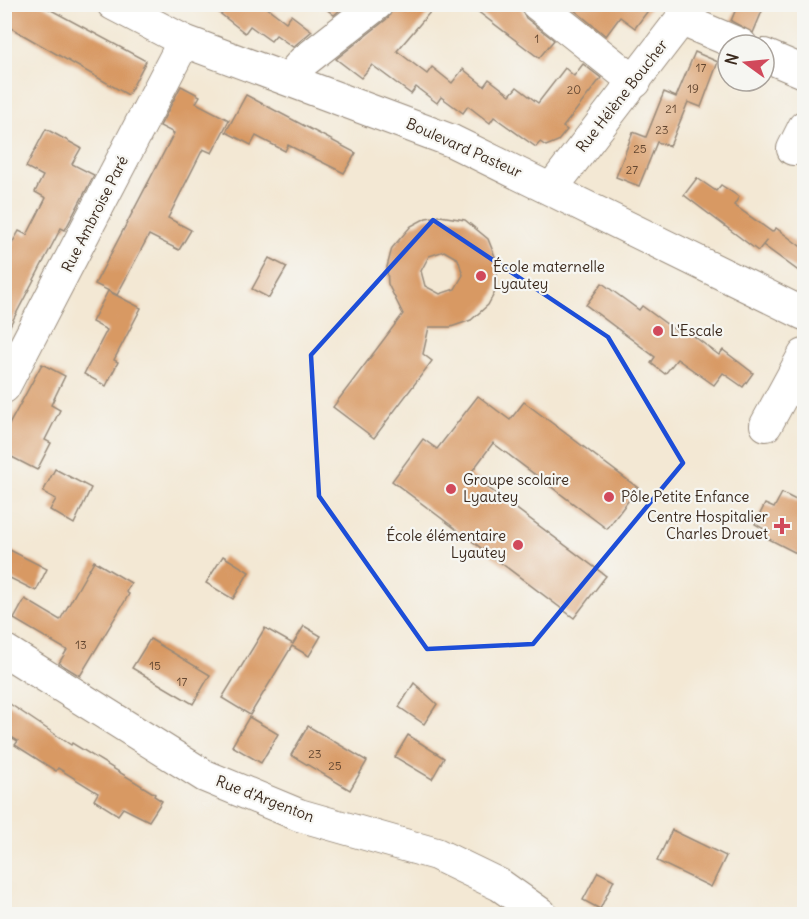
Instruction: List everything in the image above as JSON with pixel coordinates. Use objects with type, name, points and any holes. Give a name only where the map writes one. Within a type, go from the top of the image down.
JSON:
[{"type":"street","points":[[289,78],[303,62],[377,4]]},
{"type":"street","points":[[537,4],[635,81]]},
{"type":"street","name":"Boulevard Pasteur","points":[[123,7],[184,41],[289,78],[452,141],[552,188],[804,314]]},
{"type":"street","points":[[687,12],[721,33]]},
{"type":"street","name":"Rue Hélène Boucher","points":[[552,188],[687,12]]},
{"type":"street","name":"Rue Ambroise Paré","points":[[4,387],[184,41]]},
{"type":"street","points":[[776,60],[804,72]]},
{"type":"street","points":[[766,425],[804,355]]},
{"type":"street","name":"Rue d'Argenton","points":[[4,650],[205,776],[299,815],[436,854],[500,885],[541,915]]},
{"type":"highlighted area","points":[[433,220],[608,337],[683,463],[533,644],[427,649],[319,496],[311,355]]},
{"type":"building","points":[[4,4],[40,4],[146,61],[128,95],[4,24]]},
{"type":"building","points":[[208,4],[262,4],[286,22],[291,15],[312,31],[293,47],[276,35],[271,41],[250,26],[245,33]]},
{"type":"building","points":[[320,4],[347,4],[334,15]]},
{"type":"building","points":[[395,4],[404,11],[396,4],[437,4],[397,51],[427,74],[432,67],[452,83],[463,69],[484,86],[489,79],[510,95],[517,87],[538,103],[565,68],[574,76],[583,64],[601,78],[563,127],[567,130],[558,141],[546,146],[540,142],[536,147],[494,117],[490,123],[468,106],[463,113],[441,97],[437,103],[416,87],[411,94],[372,65],[361,78],[336,59],[388,18]]},
{"type":"building","points":[[468,4],[519,4],[526,18],[554,40],[539,58]]},
{"type":"building","points":[[567,4],[653,4],[635,28],[620,17],[606,36]]},
{"type":"building","points":[[738,4],[765,4],[753,33],[731,21]]},
{"type":"building","points":[[695,52],[716,61],[716,67],[701,107],[688,102],[670,146],[657,142],[639,186],[616,177],[633,132],[646,137],[664,92],[676,97]]},
{"type":"building","points":[[181,86],[200,96],[196,103],[229,120],[212,153],[203,149],[168,218],[191,230],[179,250],[149,235],[117,295],[95,284],[174,133],[160,126]]},
{"type":"building","points":[[246,95],[356,153],[344,173],[288,145],[285,151],[256,136],[251,145],[226,132]]},
{"type":"building","points":[[46,129],[81,148],[72,164],[94,175],[65,230],[61,228],[4,337],[4,258],[19,231],[27,235],[46,198],[35,192],[43,176],[26,167]]},
{"type":"building","points":[[697,178],[716,191],[721,185],[739,197],[734,205],[772,232],[776,228],[804,249],[804,275],[763,245],[767,240],[758,251],[684,195]]},
{"type":"building","points":[[440,216],[465,220],[488,239],[498,264],[496,290],[488,305],[471,320],[451,327],[429,327],[423,354],[432,361],[374,438],[333,407],[403,314],[388,284],[387,267],[392,248],[411,226],[426,218]],"holes":[[[444,251],[458,259],[463,275],[455,289],[440,294],[425,286],[421,271],[429,256]]]},
{"type":"building","points":[[269,258],[287,267],[269,298],[252,289]]},
{"type":"building","points":[[602,283],[639,310],[642,306],[679,333],[683,328],[719,355],[723,350],[753,373],[743,387],[723,373],[714,385],[677,359],[665,374],[651,363],[655,357],[586,305]]},
{"type":"building","points":[[108,291],[141,308],[114,360],[118,362],[106,386],[84,374],[107,330],[92,322]]},
{"type":"building","points":[[42,364],[65,376],[51,405],[60,410],[45,440],[51,443],[37,470],[4,453],[4,434]]},
{"type":"building","points":[[478,396],[510,420],[524,402],[638,488],[607,529],[493,443],[470,474],[606,576],[574,618],[392,481],[423,439],[437,449]]},
{"type":"building","points":[[55,469],[91,488],[74,524],[50,510],[56,499],[43,492]]},
{"type":"building","name":"Centre Hospitalier Charles Drouet","points":[[782,493],[804,504],[804,557],[761,535],[764,529],[755,524],[765,504],[774,508]]},
{"type":"building","points":[[4,547],[47,569],[36,591],[4,575]]},
{"type":"building","points":[[223,556],[249,572],[233,599],[206,583]]},
{"type":"building","points":[[94,561],[131,583],[126,592],[129,594],[80,676],[59,663],[67,650],[14,619],[25,599],[60,620]]},
{"type":"building","points":[[304,626],[321,636],[309,656],[292,646],[250,715],[222,698],[265,628],[293,644]]},
{"type":"building","points":[[150,639],[210,675],[193,704],[132,668]]},
{"type":"building","points":[[414,683],[437,704],[424,724],[399,707]]},
{"type":"building","points":[[4,700],[71,745],[72,743],[155,794],[154,796],[162,801],[149,821],[123,808],[118,815],[94,800],[98,793],[58,768],[56,771],[15,745],[18,741],[4,733]]},
{"type":"building","points":[[249,717],[278,734],[261,763],[232,746]]},
{"type":"building","points":[[308,726],[367,761],[350,790],[291,755]]},
{"type":"building","points":[[408,735],[444,758],[432,779],[395,757]]},
{"type":"building","points":[[672,830],[726,856],[711,887],[657,861]]},
{"type":"building","points":[[598,872],[614,880],[600,909],[583,900]]},
{"type":"place","name":"École maternelle Lyautey","points":[[481,276]]},
{"type":"place","name":"L'Escale","points":[[658,331]]},
{"type":"place","name":"Groupe scolaire Lyautey","points":[[451,489]]},
{"type":"place","name":"Pôle Petite Enfance","points":[[609,497]]},
{"type":"place","name":"Centre Hospitalier Charles Drouet","points":[[782,526]]},
{"type":"place","name":"École élémentaire Lyautey","points":[[518,545]]}]
